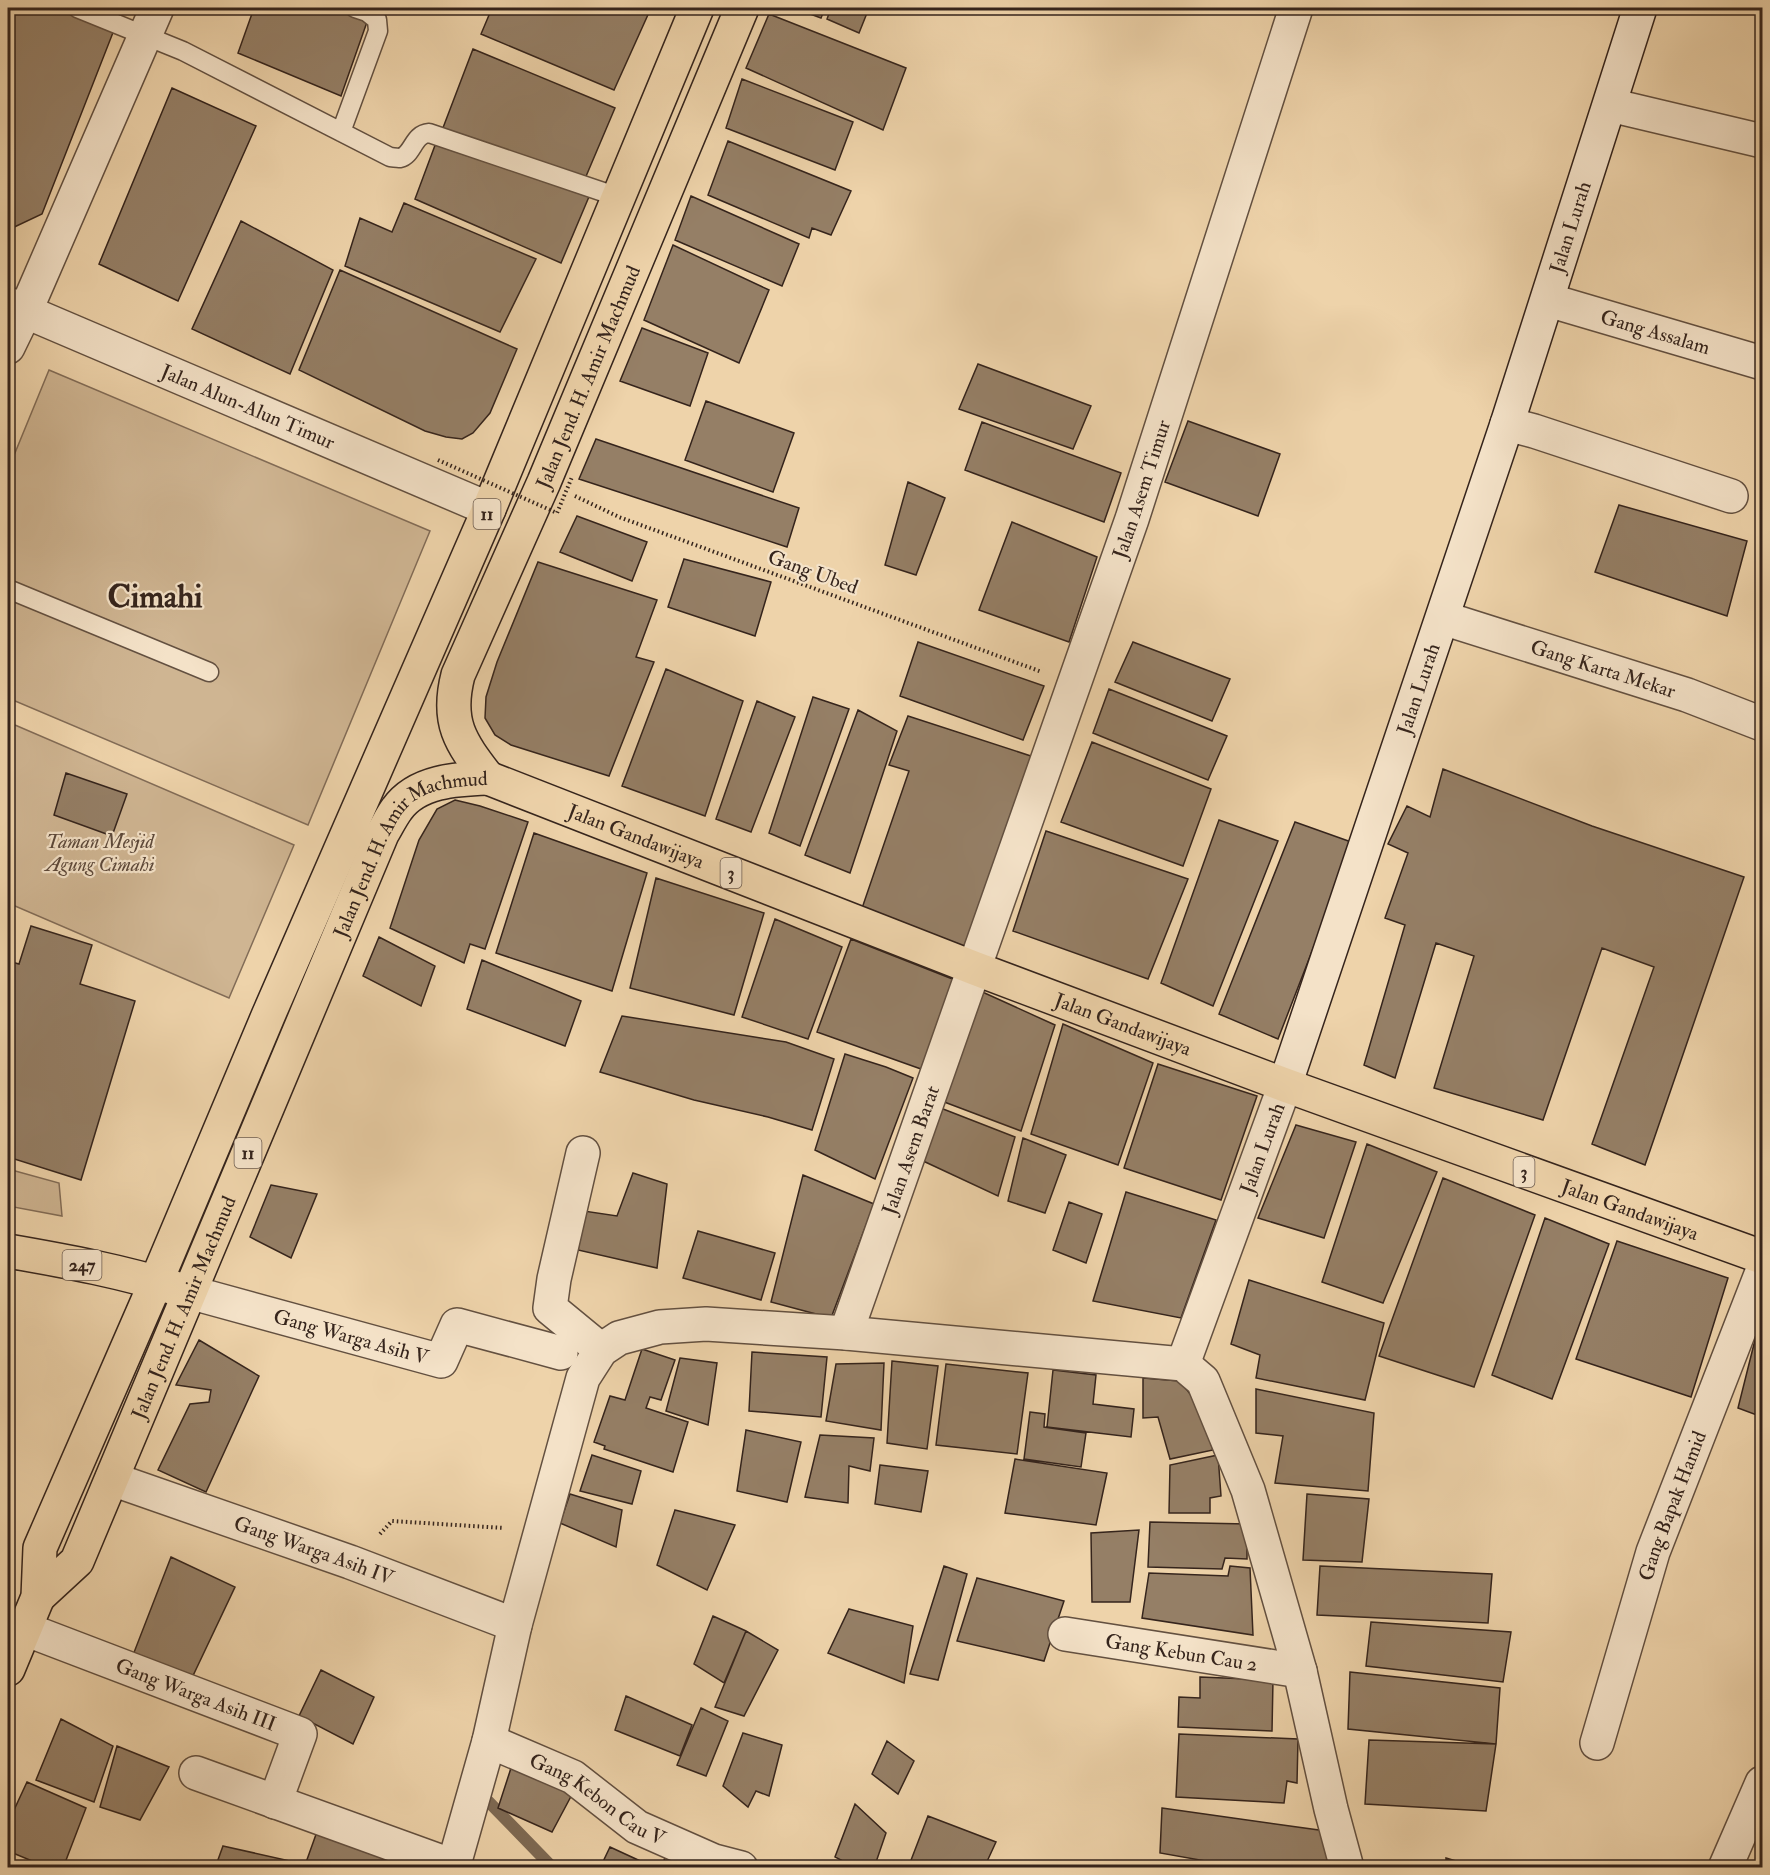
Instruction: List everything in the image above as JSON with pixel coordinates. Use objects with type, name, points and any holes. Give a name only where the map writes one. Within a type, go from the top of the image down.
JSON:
[{"type":"main road","name":"Jalan Jend. H. Amir Machmud","points":[[8,1669],[39,1597],[40,1548],[489,509],[697,8]]},
{"type":"main road","name":"Jalan Jend. H. Amir Machmud","points":[[488,778],[466,749],[457,729],[453,708],[454,690],[463,664],[558,479],[742,8]]},
{"type":"main road","name":"Jalan Jend. H. Amir Machmud","points":[[39,1597],[77,1561],[378,844],[392,817],[397,808],[415,792],[457,779],[488,778]]},
{"type":"main road","name":"Jalan Gandawijaya","points":[[488,778],[974,968],[1285,1085],[1762,1257]]},
{"type":"main road","name":"247","points":[[8,1251],[156,1282],[189,1292]]},
{"type":"street","name":"Jalan Asem Timur","points":[[974,968],[1136,508],[1296,8]]},
{"type":"street","name":"Jalan Lurah","points":[[1183,1364],[1285,1085],[1443,618],[1610,105],[1632,10]]},
{"type":"street","points":[[8,347],[16,308],[151,22]]},
{"type":"street","points":[[1610,105],[1762,141]]},
{"type":"street","name":"Gang Assalam","points":[[1548,300],[1762,363]]},
{"type":"street","name":"Jalan Alun-Alun Timur","points":[[16,308],[489,509]]},
{"type":"street","points":[[1507,424],[1731,496]]},
{"type":"street","name":"Gang Karta Mekar","points":[[1443,618],[1687,695],[1762,724]]},
{"type":"street","name":"Jalan Asem Barat","points":[[846,1334],[974,968]]},
{"type":"street","points":[[583,1153],[554,1279],[550,1308],[601,1350]]},
{"type":"street","name":"Gang Bapak Hamid","points":[[1597,1743],[1653,1552],[1762,1272]]},
{"type":"street","name":"Gang Warga Asih V","points":[[189,1292],[441,1361],[457,1324],[561,1353]]},
{"type":"street","points":[[196,1773],[453,1867],[489,1741],[515,1625],[583,1378],[601,1350],[619,1338],[629,1335],[660,1327],[694,1324],[846,1334],[1183,1364],[1203,1381],[1248,1490],[1300,1671],[1331,1809],[1347,1868]]},
{"type":"street","name":"Gang Warga Asih IV","points":[[112,1479],[364,1567],[515,1625]]},
{"type":"street","name":"Gang Warga Asih III","points":[[25,1629],[300,1734],[275,1802]]},
{"type":"street","name":"Gang Kebun Cau 2","points":[[1065,1634],[1300,1671]]},
{"type":"street","name":"Gang Kebon Cau V","points":[[489,1741],[573,1777],[637,1827],[714,1861],[741,1868]]},
{"type":"street","points":[[1725,1868],[1762,1783]]},
{"type":"lane","points":[[77,8],[151,22],[183,51],[390,157],[399,158],[405,155],[418,137],[423,133],[429,133],[618,196]]},
{"type":"lane","points":[[341,132],[378,31],[377,20],[367,12],[355,8]]},
{"type":"lane","points":[[8,589],[210,672]]},
{"type":"path","points":[[438,460],[557,513],[558,479]]},
{"type":"path","name":"Gang Ubed","points":[[558,479],[619,517],[1074,683]]},
{"type":"path","points":[[364,1567],[382,1530],[392,1521],[540,1531]]},
{"type":"green space","points":[[49,370],[430,531],[308,825],[8,698],[8,470]]},
{"type":"green space","name":"Taman Mesjid Agung Cimahi","points":[[8,722],[294,845],[229,998],[8,903]]},
{"type":"green space","points":[[8,1169],[59,1183],[62,1216],[8,1206]]},
{"type":"building","points":[[8,8],[59,8],[114,30],[42,214],[8,230]]},
{"type":"building","points":[[254,8],[333,8],[367,22],[341,96],[238,53]]},
{"type":"building","points":[[492,8],[651,8],[614,90],[481,34]]},
{"type":"building","points":[[794,8],[825,8],[821,18]]},
{"type":"building","points":[[831,8],[869,8],[859,33],[827,19]]},
{"type":"building","points":[[769,14],[906,68],[883,130],[746,68]]},
{"type":"building","points":[[473,49],[615,108],[584,181],[441,133]]},
{"type":"building","points":[[742,79],[853,122],[835,170],[726,128]]},
{"type":"building","points":[[172,88],[256,126],[178,301],[99,264]]},
{"type":"building","points":[[437,140],[591,192],[561,263],[415,199]]},
{"type":"building","points":[[728,141],[851,191],[831,235],[812,228],[809,238],[708,195]]},
{"type":"building","points":[[691,196],[799,244],[782,286],[675,240]]},
{"type":"building","points":[[404,203],[536,259],[500,332],[345,266],[360,218],[392,232]]},
{"type":"building","points":[[241,221],[333,270],[290,374],[192,329]]},
{"type":"building","points":[[673,245],[769,290],[739,363],[644,320]]},
{"type":"building","points":[[340,270],[517,349],[490,413],[473,433],[462,439],[425,431],[299,370]]},
{"type":"building","points":[[642,328],[708,353],[690,406],[620,381]]},
{"type":"building","points":[[978,364],[1091,406],[1073,449],[959,409]]},
{"type":"building","points":[[706,401],[794,433],[773,492],[685,460]]},
{"type":"building","points":[[1188,421],[1280,454],[1258,516],[1165,482]]},
{"type":"building","points":[[982,422],[1121,473],[1104,522],[965,470]]},
{"type":"building","points":[[596,439],[799,508],[787,547],[579,479]]},
{"type":"building","points":[[908,482],[945,498],[916,575],[885,565]]},
{"type":"building","points":[[1619,505],[1747,541],[1727,616],[1595,572]]},
{"type":"building","points":[[577,516],[647,542],[632,581],[560,552]]},
{"type":"building","points":[[1012,522],[1097,557],[1069,642],[979,610]]},
{"type":"building","points":[[684,559],[771,582],[755,636],[668,607]]},
{"type":"building","points":[[538,562],[657,600],[636,657],[654,662],[609,776],[511,745],[495,735],[485,718],[486,697],[497,662]]},
{"type":"building","points":[[918,642],[1044,686],[1023,740],[900,696]]},
{"type":"building","points":[[1133,642],[1230,679],[1212,721],[1115,682]]},
{"type":"building","points":[[666,669],[743,701],[705,816],[622,786]]},
{"type":"building","points":[[1109,689],[1227,736],[1208,780],[1093,733]]},
{"type":"building","points":[[813,697],[849,709],[800,846],[769,833]]},
{"type":"building","points":[[757,701],[795,717],[751,832],[716,819]]},
{"type":"building","points":[[858,710],[897,731],[850,873],[805,855]]},
{"type":"building","points":[[908,716],[1037,758],[963,953],[859,917],[909,771],[889,765]]},
{"type":"building","points":[[1092,742],[1211,789],[1183,866],[1061,822]]},
{"type":"building","points":[[1443,769],[1592,826],[1744,877],[1645,1165],[1592,1144],[1654,967],[1602,948],[1543,1120],[1434,1088],[1474,956],[1436,943],[1395,1078],[1364,1065],[1405,925],[1385,918],[1408,853],[1388,844],[1407,806],[1430,817]]},
{"type":"building","points":[[66,773],[127,794],[112,836],[54,815]]},
{"type":"building","points":[[455,800],[528,822],[485,949],[470,944],[464,963],[390,928],[419,840],[437,809]]},
{"type":"building","points":[[1219,820],[1278,841],[1213,1006],[1161,983]]},
{"type":"building","points":[[1295,822],[1354,843],[1278,1039],[1219,1014]]},
{"type":"building","points":[[1046,831],[1188,879],[1148,979],[1013,931]]},
{"type":"building","points":[[534,833],[647,873],[612,991],[496,953]]},
{"type":"building","points":[[656,878],[764,913],[734,1015],[630,988]]},
{"type":"building","points":[[775,919],[842,947],[808,1039],[742,1017]]},
{"type":"building","points":[[31,926],[92,945],[80,984],[135,1001],[81,1180],[8,1157],[8,961],[19,964]]},
{"type":"building","points":[[379,937],[435,966],[421,1006],[363,976]]},
{"type":"building","points":[[851,939],[955,980],[921,1069],[817,1032]]},
{"type":"building","points":[[482,960],[581,1001],[565,1046],[467,1009]]},
{"type":"building","points":[[978,990],[1055,1025],[1021,1131],[939,1100]]},
{"type":"building","points":[[622,1016],[786,1042],[834,1059],[812,1130],[694,1100],[600,1072]]},
{"type":"building","points":[[1063,1024],[1153,1063],[1118,1165],[1031,1134]]},
{"type":"building","points":[[845,1054],[913,1078],[875,1179],[815,1150]]},
{"type":"building","points":[[1158,1064],[1257,1096],[1221,1200],[1124,1168]]},
{"type":"building","points":[[938,1107],[1015,1137],[998,1196],[921,1160]]},
{"type":"building","points":[[1296,1125],[1356,1142],[1324,1238],[1258,1218]]},
{"type":"building","points":[[1023,1138],[1066,1155],[1045,1213],[1008,1201]]},
{"type":"building","points":[[1367,1144],[1437,1172],[1383,1303],[1322,1282]]},
{"type":"building","points":[[633,1173],[667,1184],[657,1268],[578,1250],[584,1211],[617,1216]]},
{"type":"building","points":[[803,1175],[874,1204],[831,1318],[771,1302]]},
{"type":"building","points":[[1443,1178],[1535,1215],[1474,1387],[1379,1356]]},
{"type":"building","points":[[271,1185],[317,1194],[291,1258],[250,1237]]},
{"type":"building","points":[[1126,1192],[1216,1220],[1181,1318],[1093,1301]]},
{"type":"building","points":[[1069,1202],[1102,1214],[1086,1263],[1053,1250]]},
{"type":"building","points":[[1545,1218],[1609,1244],[1552,1399],[1492,1375]]},
{"type":"building","points":[[698,1231],[775,1253],[761,1300],[683,1278]]},
{"type":"building","points":[[1617,1241],[1728,1278],[1691,1397],[1576,1359]]},
{"type":"building","points":[[1249,1280],[1384,1323],[1365,1400],[1256,1378],[1260,1355],[1231,1344]]},
{"type":"building","points":[[1762,1312],[1762,1417],[1738,1408]]},
{"type":"building","points":[[199,1340],[259,1376],[206,1492],[158,1470],[190,1404],[209,1402],[211,1390],[176,1385]]},
{"type":"building","points":[[642,1349],[675,1360],[661,1400],[650,1397],[646,1408],[688,1422],[673,1472],[604,1449],[605,1446],[594,1442],[610,1396],[625,1400]]},
{"type":"building","points":[[752,1352],[827,1357],[821,1417],[749,1411]]},
{"type":"building","points":[[680,1358],[717,1363],[708,1425],[666,1411]]},
{"type":"building","points":[[892,1361],[938,1366],[927,1449],[887,1443]]},
{"type":"building","points":[[884,1363],[881,1430],[826,1421],[836,1364]]},
{"type":"building","points":[[946,1364],[1028,1373],[1017,1454],[936,1445]]},
{"type":"building","points":[[1053,1370],[1096,1375],[1093,1404],[1134,1409],[1131,1437],[1047,1427]]},
{"type":"building","points":[[1143,1378],[1180,1381],[1198,1404],[1213,1450],[1170,1459],[1158,1417],[1143,1418]]},
{"type":"building","points":[[1256,1389],[1374,1413],[1368,1491],[1275,1483],[1283,1436],[1256,1433]]},
{"type":"building","points":[[1030,1412],[1045,1414],[1044,1427],[1086,1433],[1081,1467],[1024,1459]]},
{"type":"building","points":[[746,1430],[801,1442],[787,1502],[737,1491]]},
{"type":"building","points":[[820,1435],[874,1438],[870,1471],[849,1466],[848,1503],[805,1497]]},
{"type":"building","points":[[592,1455],[641,1471],[632,1504],[580,1491]]},
{"type":"building","points":[[1218,1455],[1221,1496],[1210,1498],[1210,1513],[1169,1513],[1170,1465]]},
{"type":"building","points":[[1015,1459],[1107,1473],[1096,1525],[1005,1513]]},
{"type":"building","points":[[880,1465],[928,1471],[921,1512],[875,1504]]},
{"type":"building","points":[[570,1494],[622,1510],[616,1547],[560,1523]]},
{"type":"building","points":[[1307,1494],[1369,1499],[1362,1562],[1303,1560]]},
{"type":"building","points":[[675,1510],[735,1525],[707,1590],[657,1565]]},
{"type":"building","points":[[1150,1522],[1247,1524],[1247,1559],[1225,1558],[1222,1569],[1148,1567]]},
{"type":"building","points":[[1139,1530],[1130,1602],[1092,1602],[1091,1533]]},
{"type":"building","points":[[171,1557],[235,1587],[190,1682],[133,1655]]},
{"type":"building","points":[[944,1566],[967,1574],[938,1680],[910,1674]]},
{"type":"building","points":[[1230,1566],[1250,1568],[1253,1635],[1142,1618],[1149,1573],[1228,1576]]},
{"type":"building","points":[[1320,1566],[1492,1574],[1488,1623],[1317,1615]]},
{"type":"building","points":[[977,1578],[1064,1601],[1044,1661],[957,1641]]},
{"type":"building","points":[[849,1609],[913,1626],[904,1683],[828,1653]]},
{"type":"building","points":[[713,1616],[746,1631],[724,1683],[694,1664]]},
{"type":"building","points":[[1371,1622],[1511,1632],[1503,1682],[1366,1666]]},
{"type":"building","points":[[746,1631],[778,1650],[744,1716],[715,1707]]},
{"type":"building","points":[[321,1670],[374,1697],[353,1744],[299,1716]]},
{"type":"building","points":[[1350,1672],[1500,1688],[1496,1744],[1348,1729]]},
{"type":"building","points":[[1200,1677],[1273,1680],[1272,1731],[1178,1727],[1179,1697],[1200,1698]]},
{"type":"building","points":[[626,1696],[692,1725],[680,1756],[615,1730]]},
{"type":"building","points":[[701,1708],[728,1721],[706,1776],[677,1765]]},
{"type":"building","points":[[61,1719],[113,1746],[94,1802],[36,1780]]},
{"type":"building","points":[[743,1733],[782,1745],[769,1796],[756,1791],[748,1807],[723,1786]]},
{"type":"building","points":[[1179,1734],[1298,1739],[1297,1783],[1287,1781],[1284,1803],[1176,1797]]},
{"type":"building","points":[[1369,1740],[1496,1744],[1486,1811],[1365,1804]]},
{"type":"building","points":[[887,1741],[914,1761],[898,1794],[872,1774]]},
{"type":"building","points":[[117,1746],[169,1767],[140,1820],[100,1807]]},
{"type":"building","points":[[512,1765],[576,1787],[552,1832],[498,1808]]},
{"type":"building","points":[[27,1782],[86,1808],[63,1868],[49,1868],[8,1851],[8,1823]]},
{"type":"building","points":[[855,1804],[886,1833],[874,1868],[856,1868],[835,1857]]},
{"type":"building","points":[[1162,1808],[1333,1832],[1334,1868],[1245,1868],[1160,1853]]},
{"type":"building","points":[[928,1816],[996,1842],[984,1868],[908,1868]]},
{"type":"building","points":[[319,1826],[421,1868],[304,1868]]},
{"type":"building","points":[[223,1846],[290,1861],[288,1868],[215,1868]]},
{"type":"building","points":[[610,1847],[649,1865],[648,1868],[600,1868]]},
{"type":"building","points":[[669,1847],[706,1868],[661,1868]]},
{"type":"building","points":[[1446,1858],[1479,1868],[1446,1868]]},
{"type":"waterway","points":[[484,1797],[553,1868]]},
{"type":"district","name":"Cimahi","points":[[155,597]]}]
